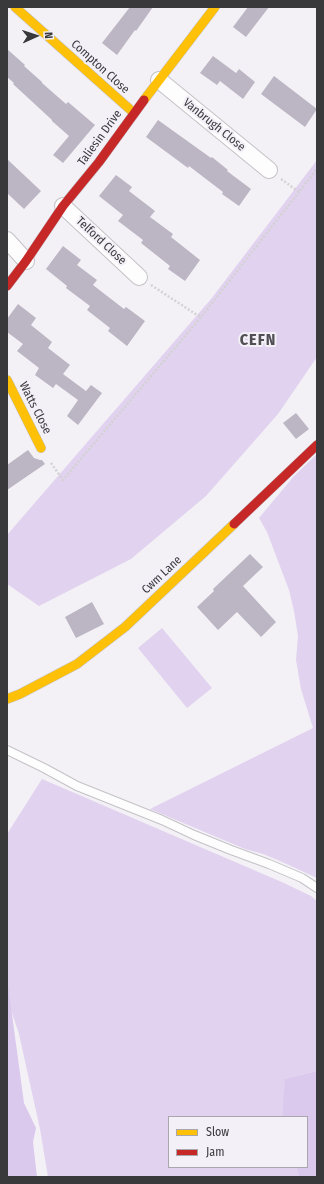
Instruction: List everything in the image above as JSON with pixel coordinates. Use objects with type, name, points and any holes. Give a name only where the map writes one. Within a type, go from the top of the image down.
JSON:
[{"type":"street","name":"Compton Close","points":[[15,7],[134,113]]},
{"type":"street","name":"Taliesin Drive","points":[[7,286],[26,261],[63,206],[99,162],[134,113],[215,7]]},
{"type":"street","name":"Vanbrugh Close","points":[[159,80],[269,170]]},
{"type":"street","name":"Telford Close","points":[[63,206],[139,277]]},
{"type":"street","points":[[7,240],[26,261]]},
{"type":"street","name":"Watts Close","points":[[7,380],[41,448]]},
{"type":"street","name":"Cwm Lane","points":[[7,699],[20,694],[77,664],[125,627],[317,445]]},
{"type":"lane","points":[[7,750],[77,786],[302,878],[317,888]]},
{"type":"path","points":[[59,475],[63,480],[202,316],[317,169]]},
{"type":"path","points":[[294,189],[299,192]]},
{"type":"path","points":[[139,277],[197,315],[202,316]]},
{"type":"shaded area","points":[[317,160],[317,357],[278,414],[206,496],[131,559],[39,606],[7,584],[7,535],[211,299]]},
{"type":"shaded area","points":[[317,454],[317,878],[280,861],[245,849],[150,809],[313,728],[301,689],[296,660],[298,636],[289,590],[267,532],[259,518],[294,476]]},
{"type":"shaded area","points":[[162,628],[212,688],[187,708],[138,648]]},
{"type":"shaded area","points":[[42,779],[284,883],[311,896],[317,901],[317,1071],[286,1079],[282,1116],[168,1116],[168,1168],[296,1168],[299,1177],[48,1177],[40,1129],[19,1034],[7,998],[7,834]]},
{"type":"shaded area","points":[[7,985],[24,1103],[36,1128],[33,1142],[37,1177],[7,1177]]},
{"type":"shaded area","points":[[317,1071],[317,1177],[299,1177],[296,1168],[308,1168],[308,1116],[282,1116],[285,1079]]},
{"type":"building","points":[[130,7],[153,7],[117,55],[102,43]]},
{"type":"building","points":[[248,7],[269,7],[246,37],[233,27]]},
{"type":"building","points":[[7,49],[66,104],[68,102],[95,125],[63,163],[53,155],[69,136],[7,77]]},
{"type":"building","points":[[213,56],[236,73],[239,69],[255,82],[243,99],[220,81],[217,85],[200,73]]},
{"type":"building","points":[[274,76],[317,109],[305,127],[261,94]]},
{"type":"building","points":[[158,120],[211,158],[212,157],[228,170],[227,171],[251,189],[239,206],[222,194],[223,192],[189,166],[188,168],[146,137]]},
{"type":"building","points":[[7,159],[41,191],[24,209],[7,193]]},
{"type":"building","points":[[116,175],[132,187],[129,191],[155,211],[150,217],[173,234],[171,237],[200,260],[185,281],[168,269],[170,266],[141,243],[143,240],[118,221],[123,215],[99,196]]},
{"type":"building","points":[[63,246],[81,260],[77,265],[97,280],[93,285],[124,309],[126,307],[145,321],[127,346],[108,331],[110,328],[87,310],[90,306],[66,288],[67,286],[46,269]]},
{"type":"building","points":[[18,304],[36,318],[31,325],[52,342],[48,348],[70,365],[63,374],[86,391],[91,385],[102,393],[78,425],[67,416],[78,400],[56,384],[53,388],[35,375],[39,368],[17,351],[23,344],[7,332],[7,319]]},
{"type":"building","points":[[296,413],[309,429],[296,439],[283,423]]},
{"type":"building","points":[[28,450],[34,458],[42,460],[45,464],[7,490],[7,465]]},
{"type":"building","points":[[250,554],[263,567],[243,586],[276,622],[261,637],[237,612],[218,630],[197,607],[214,591],[213,589]]},
{"type":"building","points":[[92,602],[104,624],[76,638],[65,617]]},
{"type":"traffic: slow","points":[[15,7],[134,113]]},
{"type":"traffic: slow","points":[[144,100],[215,7]]},
{"type":"traffic: slow","points":[[7,380],[41,448]]},
{"type":"traffic: slow","points":[[7,699],[20,694],[77,664],[125,627],[234,524]]},
{"type":"traffic: jam","points":[[7,286],[26,261],[63,206],[99,162],[144,100]]},
{"type":"traffic: jam","points":[[234,524],[317,445]]},
{"type":"district","name":"CEFN","points":[[258,341]]}]
